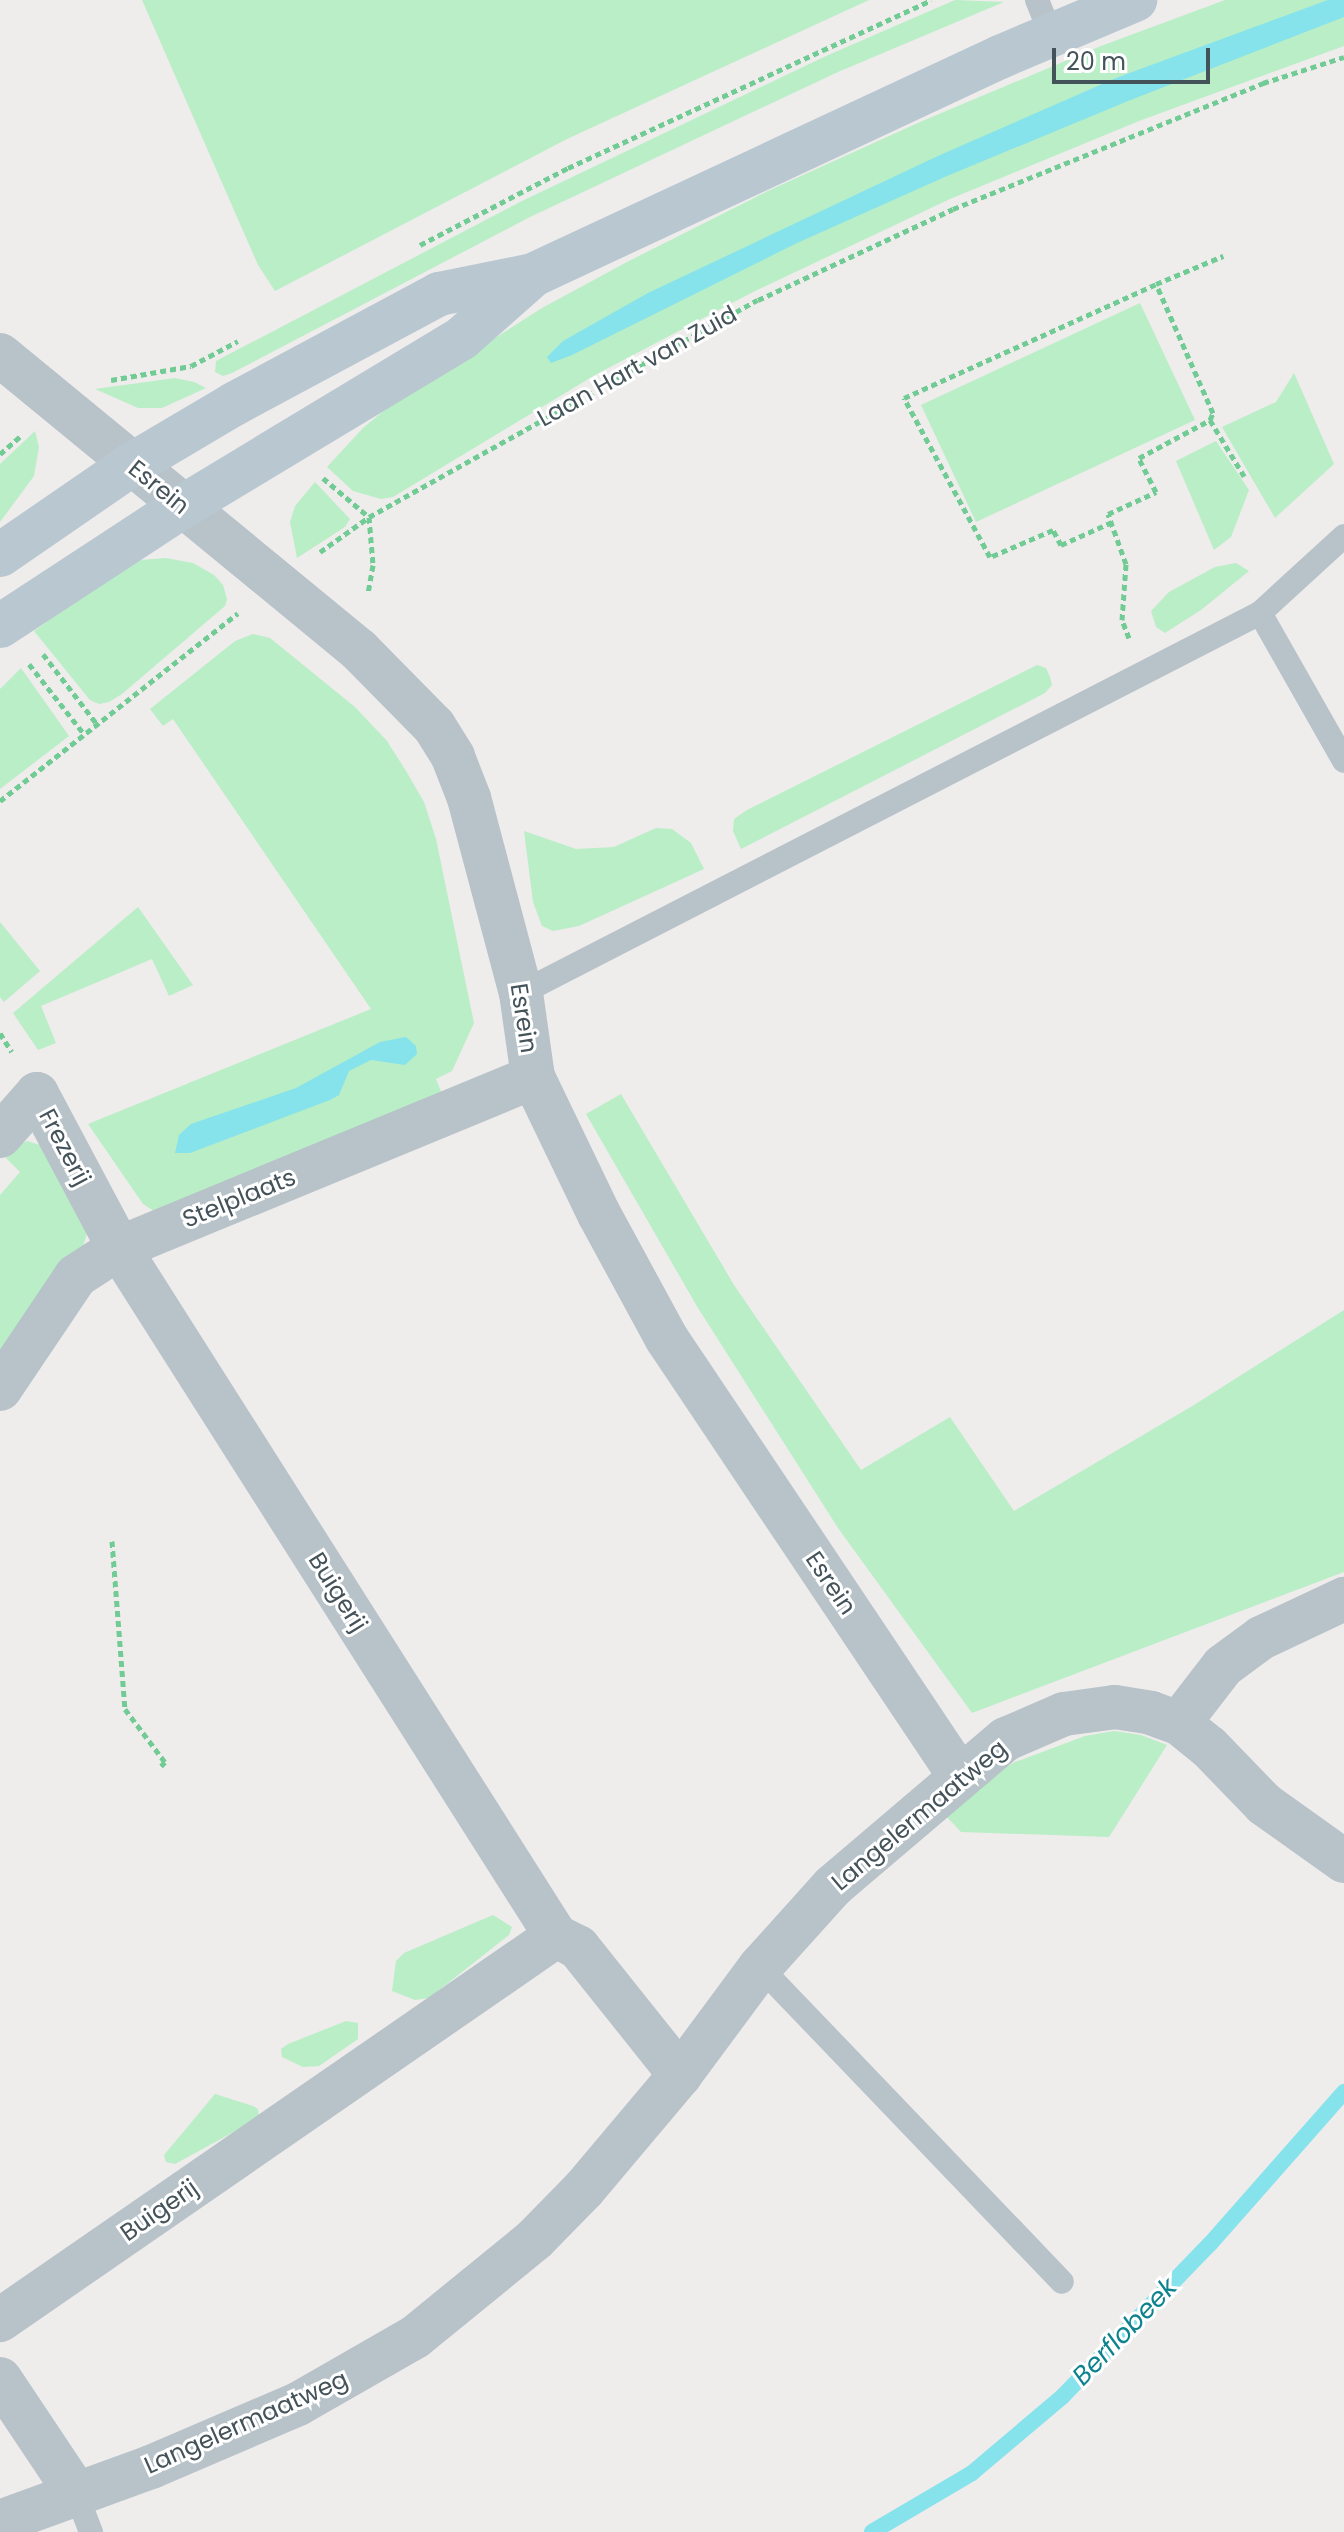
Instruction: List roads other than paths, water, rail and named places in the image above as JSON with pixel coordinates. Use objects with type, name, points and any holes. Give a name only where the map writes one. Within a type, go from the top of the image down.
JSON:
[{"type":"main road","points":[[12,632],[182,507],[462,338],[533,275],[1044,17],[1135,0]]},
{"type":"main road","points":[[0,555],[131,465],[234,404],[439,294],[533,275]]},
{"type":"street","name":"Esrein","points":[[0,355],[359,650],[434,726],[453,757],[469,798],[521,993],[533,1077],[599,1214],[667,1339],[959,1775]]},
{"type":"street","name":"Stelplaats","points":[[0,1389],[76,1276],[119,1248],[533,1077]]},
{"type":"street","name":"Frezerij","points":[[0,1136],[37,1094],[119,1248]]},
{"type":"street","name":"Buigerij","points":[[119,1248],[556,1936],[578,1947],[680,2075]]},
{"type":"street","points":[[1344,1599],[1261,1638],[1236,1656],[1223,1666],[1179,1723],[1209,1747],[1264,1804],[1344,1861]]},
{"type":"street","name":"Langelermaatweg","points":[[0,2522],[84,2513],[151,2467],[298,2404],[415,2337],[535,2239],[584,2189],[680,2075],[760,1967],[833,1886],[959,1775],[1006,1739],[1064,1714],[1115,1707],[1151,1713],[1179,1723]]},
{"type":"street","name":"Buigerij","points":[[0,2320],[556,1936]]},
{"type":"street","points":[[0,2379],[84,2513]]},
{"type":"lane","points":[[521,993],[1260,613],[1344,536]]},
{"type":"lane","points":[[1260,613],[1344,761]]},
{"type":"lane","points":[[760,1967],[1062,2282]]},
{"type":"water","points":[[1328,0],[1344,0],[1344,17],[947,176],[797,243],[572,355],[551,363],[547,357],[563,341],[648,293],[940,155],[1116,78]]},
{"type":"water","points":[[406,1037],[416,1046],[417,1054],[405,1065],[371,1060],[349,1071],[339,1095],[330,1100],[190,1153],[175,1153],[179,1135],[191,1124],[296,1088],[380,1042]]},
{"type":"waterway","name":"Berflobeek","points":[[872,2532],[972,2473],[1062,2397],[1210,2244],[1344,2092]]}]
